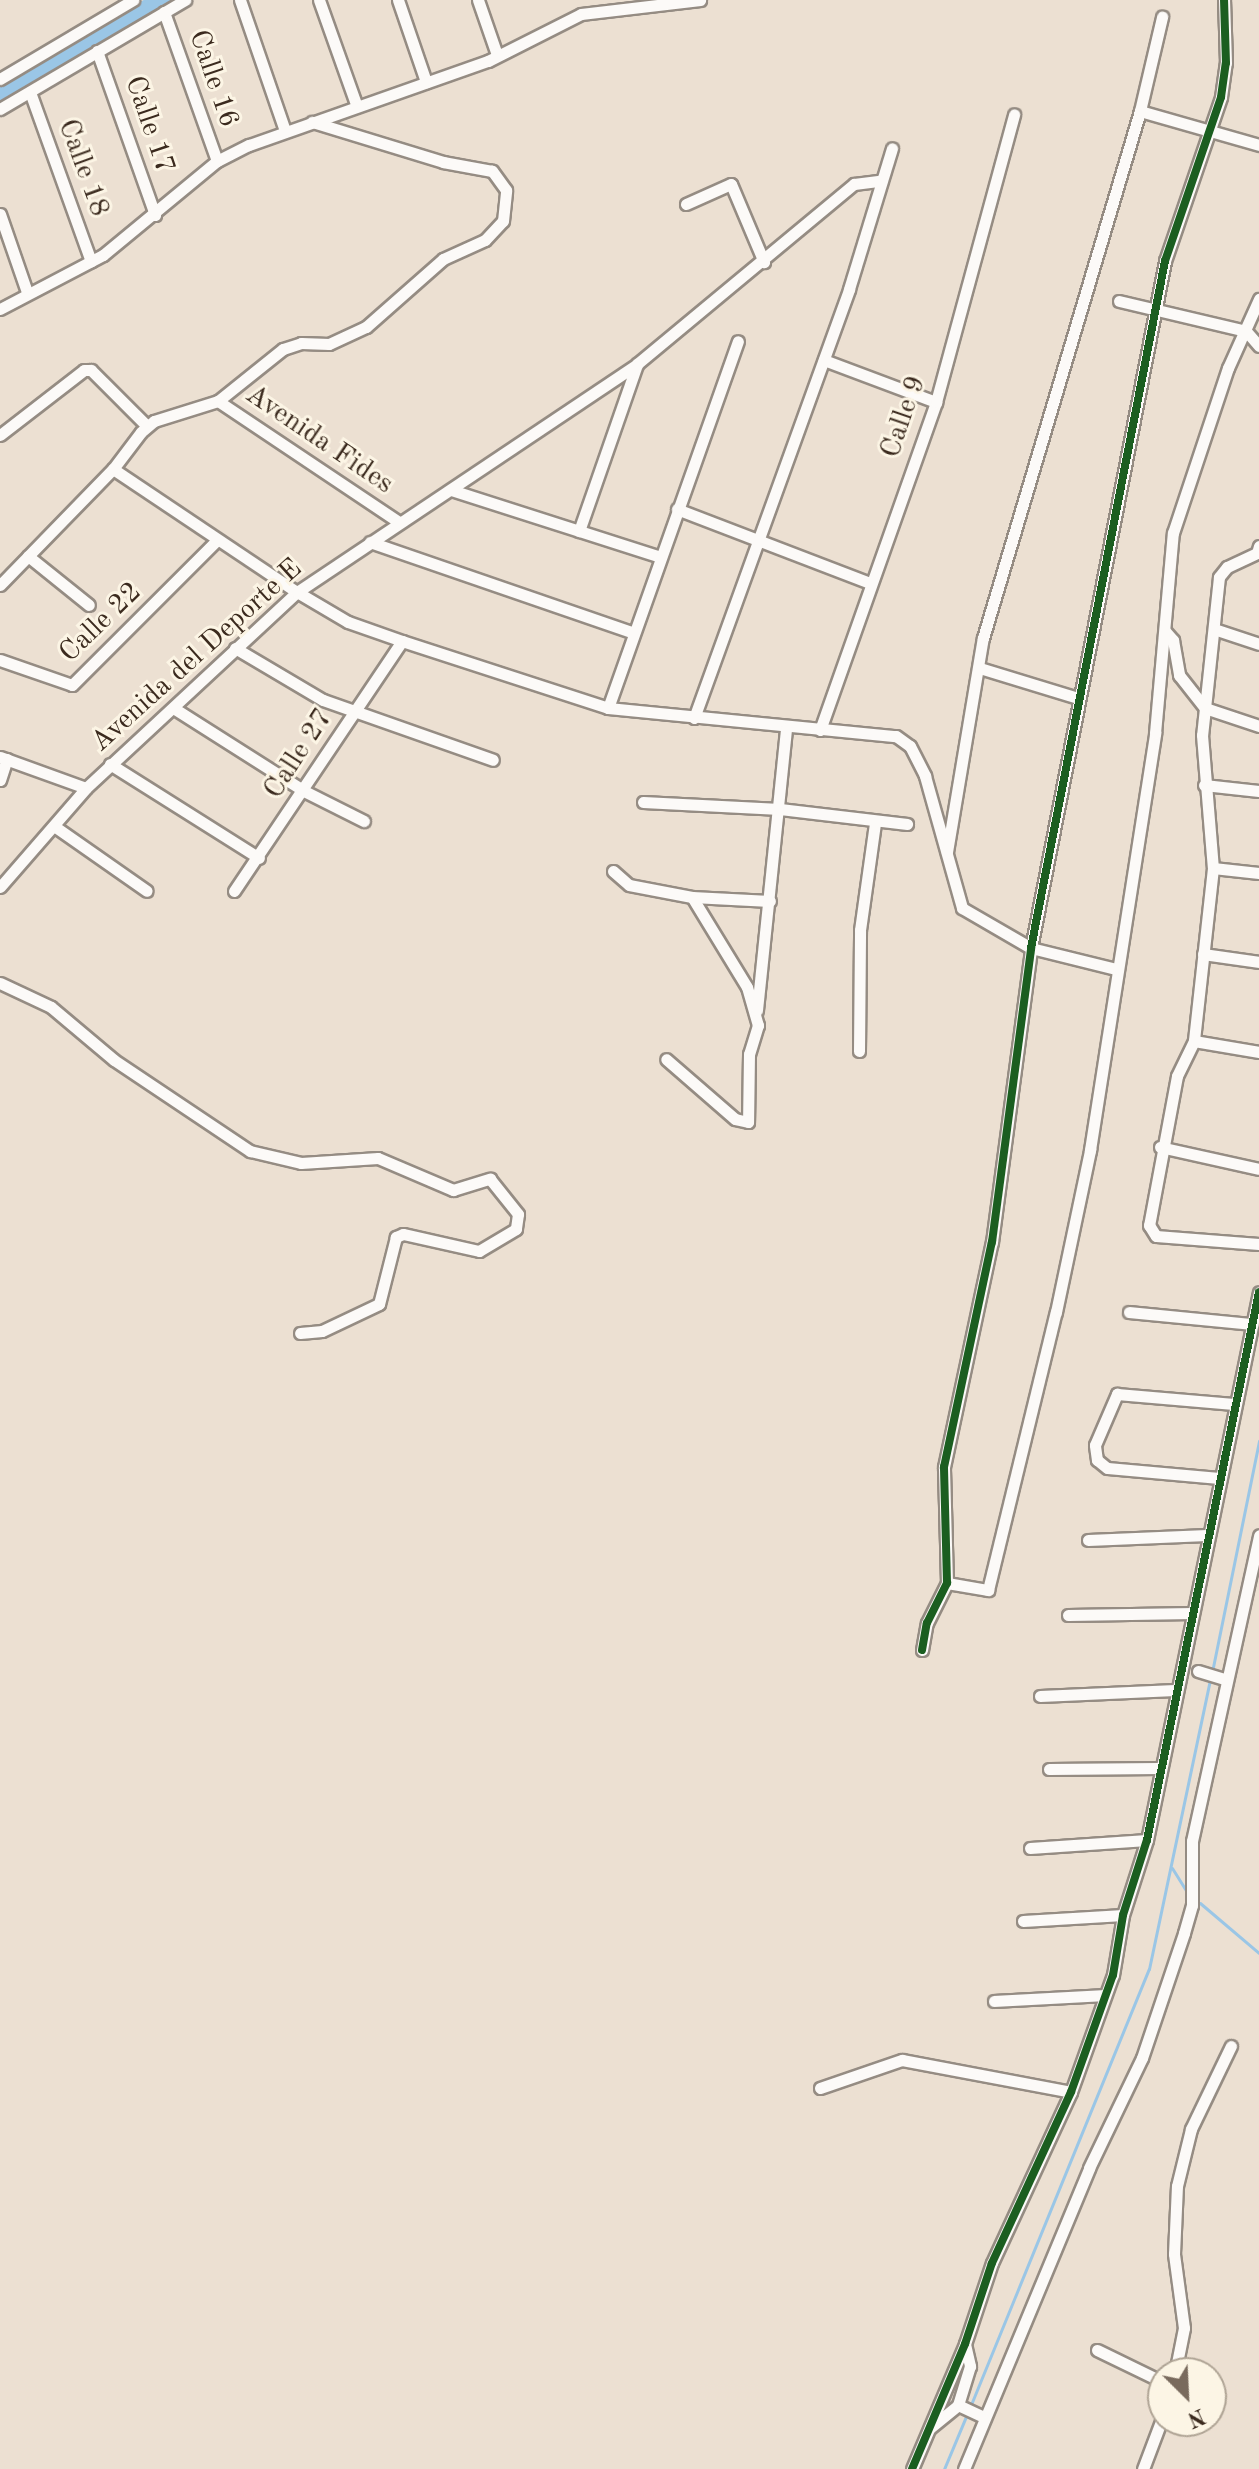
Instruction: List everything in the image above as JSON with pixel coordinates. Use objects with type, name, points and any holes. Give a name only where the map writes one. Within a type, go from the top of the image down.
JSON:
[{"type":"street","points":[[0,79],[133,0]]},
{"type":"street","points":[[0,109],[185,0]]},
{"type":"street","points":[[240,0],[285,131]]},
{"type":"street","points":[[319,0],[356,104]]},
{"type":"street","points":[[398,0],[426,82]]},
{"type":"street","points":[[478,0],[497,55]]},
{"type":"street","points":[[591,0],[602,10]]},
{"type":"street","points":[[0,309],[27,292],[91,261],[155,215],[217,161],[356,104],[497,55],[537,32],[602,10],[700,0]]},
{"type":"street","points":[[922,1650],[927,1623],[947,1583],[944,1467],[992,1242],[1031,948],[1165,261],[1213,131],[1226,63],[1224,0]]},
{"type":"street","name":"Calle 16","points":[[164,12],[217,161]]},
{"type":"street","points":[[947,852],[983,638],[1067,343],[1140,111],[1162,17]]},
{"type":"street","name":"Calle 17","points":[[97,51],[155,215]]},
{"type":"street","name":"Calle 18","points":[[30,92],[91,261]]},
{"type":"street","points":[[1140,111],[1259,145]]},
{"type":"street","name":"Calle 9","points":[[820,730],[936,402],[1014,114]]},
{"type":"street","points":[[218,401],[283,349],[301,343],[329,344],[366,327],[443,259],[485,240],[503,221],[506,190],[492,171],[443,162],[312,122]]},
{"type":"street","points":[[694,718],[762,540],[892,148]]},
{"type":"street","name":"Avenida del Deporte E","points":[[0,887],[110,764],[175,709],[235,648],[297,592],[397,521],[451,490],[637,364],[764,262],[854,184],[880,181]]},
{"type":"street","points":[[686,204],[731,184],[764,262]]},
{"type":"street","points":[[0,214],[27,292]]},
{"type":"street","points":[[947,1583],[988,1590],[1075,1233],[1155,733],[1173,533],[1228,368],[1259,299]]},
{"type":"street","points":[[1119,301],[1246,331],[1259,346]]},
{"type":"street","points":[[608,708],[658,556],[738,341]]},
{"type":"street","points":[[824,360],[936,402]]},
{"type":"street","points":[[579,531],[637,364]]},
{"type":"street","points":[[0,435],[84,370],[91,370],[147,426],[113,469],[28,556],[2,578]]},
{"type":"street","name":"Avenida Fides","points":[[147,426],[218,401],[397,521]]},
{"type":"street","points":[[113,469],[297,592],[348,622],[402,641],[608,708],[786,728],[896,736],[910,746],[933,798],[962,908],[1031,948],[1116,969]]},
{"type":"street","points":[[451,490],[658,556]]},
{"type":"street","points":[[677,509],[870,583]]},
{"type":"street","name":"Calle 22","points":[[0,660],[72,685],[217,540]]},
{"type":"street","points":[[370,542],[632,632]]},
{"type":"street","points":[[1258,551],[1227,567],[1219,577],[1205,708],[1204,785],[1213,868],[1194,1041],[1177,1076],[1160,1147],[1151,1232],[1259,1244]]},
{"type":"street","points":[[28,556],[89,605]]},
{"type":"street","points":[[1214,629],[1259,644]]},
{"type":"street","points":[[1166,632],[1173,640],[1179,675],[1205,708],[1259,726]]},
{"type":"street","name":"Calle 27","points":[[234,891],[402,641]]},
{"type":"street","points":[[235,648],[323,700],[493,760]]},
{"type":"street","points":[[980,668],[1078,698]]},
{"type":"street","points":[[175,709],[304,791],[364,821]]},
{"type":"street","points":[[666,1059],[735,1119],[748,1122],[749,1054],[758,1025],[786,728]]},
{"type":"street","points":[[0,780],[4,758],[86,788]]},
{"type":"street","points":[[110,764],[259,858]]},
{"type":"street","points":[[1204,785],[1259,791]]},
{"type":"street","points":[[643,802],[780,809],[875,823],[907,824]]},
{"type":"street","points":[[859,1051],[860,930],[875,823]]},
{"type":"street","points":[[54,826],[147,891]]},
{"type":"street","points":[[1213,868],[1259,873]]},
{"type":"street","points":[[613,871],[629,885],[692,897],[770,901]]},
{"type":"street","points":[[692,897],[747,987],[758,1025]]},
{"type":"street","points":[[1203,954],[1259,962]]},
{"type":"street","points":[[0,983],[51,1007],[114,1060],[250,1151],[301,1163],[378,1158],[453,1190],[490,1179],[518,1214],[516,1229],[479,1251],[403,1234],[396,1237],[379,1304],[335,1326],[300,1333]]},
{"type":"street","points":[[1194,1041],[1259,1052]]},
{"type":"street","points":[[1160,1147],[1259,1169]]},
{"type":"street","points":[[912,2469],[965,2344],[992,2263],[1071,2092],[1113,1975],[1123,1915],[1147,1840],[1159,1768],[1259,1292]]},
{"type":"street","points":[[1129,1312],[1252,1324]]},
{"type":"street","points":[[1219,1478],[1107,1468],[1097,1460],[1095,1445],[1117,1394],[1234,1404]]},
{"type":"street","points":[[1088,1540],[1207,1535]]},
{"type":"street","points":[[964,2469],[979,2415],[1089,2168],[1142,2058],[1184,1933],[1193,1890],[1192,1841],[1212,1675],[1259,1535]]},
{"type":"street","points":[[1068,1615],[1193,1613]]},
{"type":"street","points":[[1040,1696],[1175,1690]]},
{"type":"street","points":[[1049,1769],[1159,1768]]},
{"type":"street","points":[[1030,1848],[1147,1840]]},
{"type":"street","points":[[1023,1921],[1123,1915]]},
{"type":"street","points":[[994,2001],[1105,1995]]},
{"type":"street","points":[[1178,2357],[1184,2328],[1174,2254],[1177,2186],[1191,2129],[1231,2046]]},
{"type":"street","points":[[820,2088],[902,2060],[1071,2092]]},
{"type":"street","points":[[930,2428],[960,2406],[970,2366],[965,2344]]},
{"type":"street","points":[[1097,2350],[1147,2374]]},
{"type":"street","points":[[960,2406],[979,2415]]},
{"type":"street","points":[[1143,2469],[1155,2437]]},
{"type":"waterway","points":[[0,93],[162,0]]},
{"type":"waterway","points":[[1212,1672],[1259,1441]]},
{"type":"waterway","points":[[970,2407],[1149,1969],[1210,1680]]},
{"type":"waterway","points":[[1172,1868],[1187,1892]]},
{"type":"waterway","points":[[1200,1903],[1259,1953]]},
{"type":"waterway","points":[[944,2469],[967,2414]]},
{"type":"cycle path","points":[[922,1650],[927,1623],[947,1583],[944,1467],[992,1242],[1031,948],[1165,261],[1221,97],[1226,63],[1224,0]]},
{"type":"cycle path","points":[[912,2469],[965,2344],[992,2263],[1071,2092],[1113,1975],[1123,1915],[1147,1840],[1259,1292]]}]
